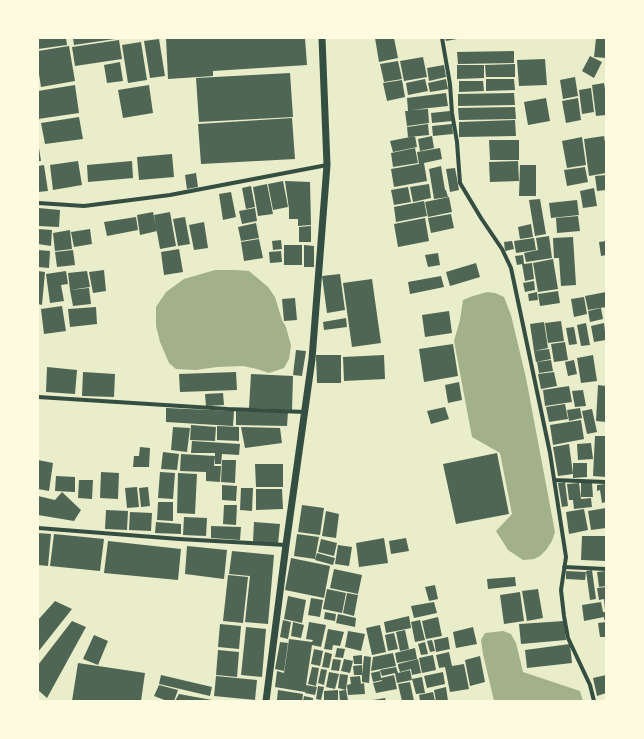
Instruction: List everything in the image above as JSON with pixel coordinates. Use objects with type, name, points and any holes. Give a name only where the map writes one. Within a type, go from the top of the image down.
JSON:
[{"type":"street","points":[[266,701],[312,359],[327,165],[322,38]]},
{"type":"street","points":[[442,38],[450,84],[460,183],[502,249],[511,268],[550,453],[566,557],[561,590],[568,638],[590,686],[594,701]]},
{"type":"street","points":[[38,203],[84,206],[170,195],[327,165]]},
{"type":"street","points":[[38,397],[228,409],[304,412]]},
{"type":"street","points":[[554,480],[606,482]]},
{"type":"street","points":[[38,528],[179,539],[286,545]]},
{"type":"street","points":[[564,567],[606,569]]},
{"type":"shaded area","points":[[215,270],[249,271],[268,287],[275,297],[291,345],[289,359],[284,368],[269,373],[243,366],[217,367],[196,370],[176,369],[169,363],[160,342],[156,326],[156,307],[166,292],[184,279]]},
{"type":"shaded area","points":[[487,292],[495,293],[504,297],[511,315],[526,378],[555,532],[552,541],[546,550],[534,559],[523,560],[508,550],[496,531],[512,514],[500,453],[472,437],[454,341],[460,320],[463,300]]},
{"type":"shaded area","points":[[503,631],[511,634],[516,643],[523,672],[580,691],[583,701],[494,701],[481,640],[485,633]]},
{"type":"building","points":[[38,38],[66,38],[67,45],[38,49]]},
{"type":"building","points":[[73,38],[115,38],[115,39],[74,45]]},
{"type":"building","points":[[166,38],[305,38],[307,65],[213,71],[213,76],[168,79]]},
{"type":"building","points":[[375,38],[394,38],[398,58],[379,62]]},
{"type":"building","points":[[445,38],[457,38],[457,39],[446,41]]},
{"type":"building","points":[[596,38],[606,38],[606,58],[594,57]]},
{"type":"building","points":[[159,39],[165,76],[150,78],[144,41]]},
{"type":"building","points":[[119,40],[122,59],[75,66],[72,47]]},
{"type":"building","points":[[141,42],[147,80],[128,83],[122,45]]},
{"type":"building","points":[[69,46],[75,81],[41,87],[38,68],[38,51]]},
{"type":"building","points":[[514,51],[514,63],[458,64],[457,52]]},
{"type":"building","points":[[590,56],[602,62],[594,78],[582,71]]},
{"type":"building","points":[[423,57],[427,77],[404,81],[400,61]]},
{"type":"building","points":[[545,59],[547,85],[519,86],[517,60]]},
{"type":"building","points":[[398,61],[402,79],[384,82],[380,64]]},
{"type":"building","points":[[120,62],[123,81],[107,83],[104,65]]},
{"type":"building","points":[[515,64],[515,77],[486,77],[485,65]]},
{"type":"building","points":[[444,65],[446,77],[429,81],[427,68]]},
{"type":"building","points":[[457,65],[484,65],[484,78],[457,79]]},
{"type":"building","points":[[290,73],[293,117],[199,122],[196,78]]},
{"type":"building","points":[[575,77],[578,96],[563,99],[560,80]]},
{"type":"building","points":[[425,79],[428,91],[408,95],[406,83]]},
{"type":"building","points":[[446,79],[448,89],[430,92],[428,83]]},
{"type":"building","points":[[486,79],[514,79],[515,90],[486,91]]},
{"type":"building","points":[[402,80],[405,97],[387,101],[383,83]]},
{"type":"building","points":[[459,81],[483,81],[484,91],[459,92]]},
{"type":"building","points":[[604,83],[606,95],[606,115],[596,116],[592,85]]},
{"type":"building","points":[[75,85],[79,113],[38,119],[38,91]]},
{"type":"building","points":[[149,85],[153,113],[123,118],[118,90]]},
{"type":"building","points":[[591,88],[594,112],[582,114],[579,90]]},
{"type":"building","points":[[446,93],[448,106],[411,110],[428,109],[429,123],[407,126],[405,111],[408,111],[407,98]]},
{"type":"building","points":[[514,93],[515,105],[458,106],[458,94]]},
{"type":"building","points":[[546,98],[550,121],[528,125],[524,102]]},
{"type":"building","points":[[578,98],[581,120],[566,123],[562,101]]},
{"type":"building","points":[[515,107],[516,119],[459,120],[458,108]]},
{"type":"building","points":[[450,111],[452,121],[432,123],[431,113]]},
{"type":"building","points":[[79,117],[83,139],[45,144],[41,123]]},
{"type":"building","points":[[292,118],[295,159],[201,164],[198,124]]},
{"type":"building","points":[[515,120],[516,136],[459,137],[459,122]]},
{"type":"building","points":[[428,124],[429,135],[408,137],[407,127]]},
{"type":"building","points":[[452,124],[453,134],[433,136],[432,126]]},
{"type":"building","points":[[415,136],[417,147],[393,152],[390,141]]},
{"type":"building","points":[[432,136],[434,148],[420,151],[418,139]]},
{"type":"building","points":[[604,136],[606,148],[606,173],[589,176],[584,139]]},
{"type":"building","points":[[582,137],[586,165],[567,168],[562,141]]},
{"type":"building","points":[[489,140],[519,140],[519,160],[490,160]]},
{"type":"building","points":[[39,148],[41,161],[38,161]]},
{"type":"building","points":[[415,148],[418,163],[393,167],[391,153]]},
{"type":"building","points":[[440,148],[442,159],[424,163],[427,181],[394,187],[391,169],[419,164],[417,152]]},
{"type":"building","points":[[172,154],[174,177],[139,180],[137,157]]},
{"type":"building","points":[[78,161],[82,185],[53,190],[50,165]]},
{"type":"building","points":[[132,161],[133,178],[88,182],[87,165]]},
{"type":"building","points":[[518,161],[519,181],[490,182],[489,162]]},
{"type":"building","points":[[44,165],[48,191],[38,192],[38,166]]},
{"type":"building","points":[[520,165],[536,165],[536,196],[519,196]]},
{"type":"building","points":[[441,166],[445,190],[448,197],[434,199],[429,169]]},
{"type":"building","points":[[585,167],[588,182],[567,186],[564,170]]},
{"type":"building","points":[[455,168],[459,190],[450,192],[446,169]]},
{"type":"building","points":[[196,173],[198,187],[187,189],[185,175]]},
{"type":"building","points":[[606,175],[606,190],[597,191],[595,176]]},
{"type":"building","points":[[283,181],[288,207],[273,210],[268,184]]},
{"type":"building","points":[[285,181],[310,182],[311,225],[298,226],[298,219],[289,219]]},
{"type":"building","points":[[267,184],[273,214],[258,216],[253,187]]},
{"type":"building","points":[[429,184],[431,198],[413,202],[410,187]]},
{"type":"building","points":[[251,186],[255,207],[246,209],[242,188]]},
{"type":"building","points":[[408,187],[411,202],[394,205],[391,190]]},
{"type":"building","points":[[594,188],[597,206],[583,208],[580,191]]},
{"type":"building","points":[[231,192],[236,217],[223,220],[219,194]]},
{"type":"building","points":[[449,197],[452,212],[428,217],[425,202]]},
{"type":"building","points":[[540,199],[546,234],[535,236],[529,200]]},
{"type":"building","points":[[577,200],[579,215],[551,218],[549,203]]},
{"type":"building","points":[[424,201],[427,216],[396,222],[394,207]]},
{"type":"building","points":[[38,208],[60,210],[59,227],[38,226]]},
{"type":"building","points":[[255,208],[257,221],[242,224],[239,211]]},
{"type":"building","points":[[153,212],[157,231],[140,235],[137,215]]},
{"type":"building","points":[[170,212],[176,246],[160,249],[154,215]]},
{"type":"building","points":[[451,214],[454,228],[431,233],[428,218]]},
{"type":"building","points":[[578,216],[580,231],[557,233],[556,218]]},
{"type":"building","points":[[136,217],[138,230],[107,236],[104,222]]},
{"type":"building","points":[[185,217],[190,244],[178,246],[173,219]]},
{"type":"building","points":[[425,218],[429,241],[398,247],[394,224]]},
{"type":"building","points":[[204,222],[208,248],[194,250],[189,225]]},
{"type":"building","points":[[256,223],[259,238],[241,241],[238,227]]},
{"type":"building","points":[[531,224],[533,237],[520,239],[518,227]]},
{"type":"building","points":[[311,226],[311,242],[299,242],[299,227]]},
{"type":"building","points":[[38,229],[52,230],[51,246],[38,244]]},
{"type":"building","points":[[90,229],[92,244],[74,247],[71,232]]},
{"type":"building","points":[[70,230],[72,249],[55,251],[53,233]]},
{"type":"building","points":[[549,236],[552,258],[526,262],[524,253],[538,250],[536,238]]},
{"type":"building","points":[[573,237],[576,285],[561,286],[559,258],[554,258],[553,238]]},
{"type":"building","points":[[534,238],[536,250],[516,253],[514,241]]},
{"type":"building","points":[[259,239],[263,258],[244,261],[241,242]]},
{"type":"building","points":[[281,240],[282,249],[273,250],[272,241]]},
{"type":"building","points":[[512,241],[514,249],[505,251],[504,242]]},
{"type":"building","points":[[606,241],[606,255],[601,256],[599,242]]},
{"type":"building","points":[[284,245],[302,245],[302,265],[284,265]]},
{"type":"building","points":[[304,245],[314,246],[314,267],[304,267]]},
{"type":"building","points":[[179,249],[183,272],[164,275],[161,252]]},
{"type":"building","points":[[38,250],[50,251],[49,268],[38,267]]},
{"type":"building","points":[[73,250],[75,265],[57,267],[55,252]]},
{"type":"building","points":[[281,251],[282,262],[270,263],[269,252]]},
{"type":"building","points":[[438,253],[440,265],[428,267],[425,255]]},
{"type":"building","points":[[523,255],[524,264],[532,263],[534,279],[525,281],[522,264],[517,265],[515,256]]},
{"type":"building","points":[[553,259],[558,289],[538,292],[533,263]]},
{"type":"building","points":[[476,263],[480,277],[450,286],[446,272]]},
{"type":"building","points":[[104,270],[106,291],[93,293],[89,272]]},
{"type":"building","points":[[38,271],[45,272],[42,305],[38,304]]},
{"type":"building","points":[[66,271],[68,284],[61,285],[64,301],[50,303],[46,274]]},
{"type":"building","points":[[87,271],[90,287],[70,290],[68,273]]},
{"type":"building","points":[[340,274],[345,310],[327,313],[322,276]]},
{"type":"building","points":[[441,276],[444,287],[410,294],[408,282]]},
{"type":"building","points":[[372,279],[381,343],[352,347],[343,283]]},
{"type":"building","points":[[534,281],[535,290],[525,292],[523,283]]},
{"type":"building","points":[[89,288],[91,304],[73,306],[70,290]]},
{"type":"building","points":[[558,291],[560,303],[540,306],[538,294]]},
{"type":"building","points":[[537,292],[538,300],[529,301],[528,294]]},
{"type":"building","points":[[606,292],[606,307],[588,310],[585,296]]},
{"type":"building","points":[[584,297],[587,314],[574,317],[571,299]]},
{"type":"building","points":[[295,298],[297,320],[284,321],[282,299]]},
{"type":"building","points":[[62,306],[66,331],[44,334],[41,309]]},
{"type":"building","points":[[96,307],[97,324],[70,327],[68,309]]},
{"type":"building","points":[[601,308],[603,319],[590,322],[588,311]]},
{"type":"building","points":[[449,311],[452,333],[425,337],[422,315]]},
{"type":"building","points":[[346,318],[347,327],[324,330],[323,322]]},
{"type":"building","points":[[561,321],[564,341],[548,343],[545,323]]},
{"type":"building","points":[[544,322],[548,348],[534,351],[530,324]]},
{"type":"building","points":[[586,323],[590,345],[581,346],[577,325]]},
{"type":"building","points":[[604,323],[606,340],[594,342],[591,326]]},
{"type":"building","points":[[574,327],[577,344],[569,345],[566,328]]},
{"type":"building","points":[[565,342],[568,360],[554,362],[551,344]]},
{"type":"building","points":[[453,344],[458,376],[424,382],[419,349]]},
{"type":"building","points":[[549,349],[551,359],[536,362],[534,351]]},
{"type":"building","points":[[296,350],[306,351],[302,376],[293,375]]},
{"type":"building","points":[[316,355],[341,355],[341,383],[317,383]]},
{"type":"building","points":[[384,355],[385,379],[344,381],[343,357]]},
{"type":"building","points":[[593,355],[597,381],[581,383],[577,358]]},
{"type":"building","points":[[551,360],[553,371],[539,373],[537,362]]},
{"type":"building","points":[[574,360],[577,374],[568,376],[565,362]]},
{"type":"building","points":[[47,367],[77,370],[75,394],[46,392]]},
{"type":"building","points":[[83,372],[115,374],[114,397],[82,396]]},
{"type":"building","points":[[236,372],[237,390],[180,392],[179,374]]},
{"type":"building","points":[[554,372],[557,386],[541,389],[538,374]]},
{"type":"building","points":[[251,374],[293,376],[292,410],[249,408]]},
{"type":"building","points":[[459,382],[462,400],[448,403],[445,385]]},
{"type":"building","points":[[598,385],[606,386],[606,422],[596,421]]},
{"type":"building","points":[[569,386],[572,402],[545,406],[543,390]]},
{"type":"building","points":[[583,390],[586,406],[575,407],[572,391]]},
{"type":"building","points":[[223,393],[224,405],[206,406],[205,394]]},
{"type":"building","points":[[565,404],[568,419],[549,422],[546,407]]},
{"type":"building","points":[[445,407],[449,419],[431,424],[427,411]]},
{"type":"building","points":[[166,408],[234,411],[233,426],[166,422]]},
{"type":"building","points":[[580,408],[582,418],[569,421],[567,410]]},
{"type":"building","points":[[592,409],[597,432],[587,434],[582,411]]},
{"type":"building","points":[[236,411],[288,412],[287,426],[236,425]]},
{"type":"building","points":[[581,420],[584,439],[553,445],[550,425]]},
{"type":"building","points":[[191,425],[216,427],[215,441],[190,440]]},
{"type":"building","points":[[217,426],[239,427],[239,441],[217,440]]},
{"type":"building","points":[[173,427],[190,428],[187,452],[171,450]]},
{"type":"building","points":[[241,427],[280,428],[282,443],[245,448]]},
{"type":"building","points":[[595,436],[606,436],[606,477],[593,476]]},
{"type":"building","points":[[192,441],[240,444],[239,455],[222,454],[221,464],[215,464],[215,453],[191,453]]},
{"type":"building","points":[[591,443],[593,459],[578,460],[577,444]]},
{"type":"building","points":[[569,444],[573,474],[558,476],[553,447]]},
{"type":"building","points":[[140,447],[150,448],[149,467],[133,467],[134,456],[139,456]]},
{"type":"building","points":[[163,452],[179,454],[177,470],[161,469]]},
{"type":"building","points":[[497,453],[509,514],[456,524],[443,464]]},
{"type":"building","points":[[181,454],[215,456],[214,466],[221,466],[220,482],[206,481],[206,472],[180,471]]},
{"type":"building","points":[[38,460],[53,463],[49,491],[38,489]]},
{"type":"building","points":[[222,460],[236,460],[235,483],[221,482]]},
{"type":"building","points":[[573,463],[587,463],[587,477],[573,478]]},
{"type":"building","points":[[255,464],[283,464],[283,487],[256,487]]},
{"type":"building","points":[[101,472],[119,473],[118,499],[100,498]]},
{"type":"building","points":[[160,472],[175,473],[173,499],[158,498]]},
{"type":"building","points":[[178,473],[197,474],[195,514],[177,513]]},
{"type":"building","points":[[56,476],[75,477],[75,492],[55,491]]},
{"type":"building","points":[[79,480],[93,480],[92,499],[78,498]]},
{"type":"building","points":[[565,482],[568,506],[562,507],[558,483]]},
{"type":"building","points":[[579,483],[581,499],[591,498],[592,507],[574,509],[573,500],[569,500],[567,484]]},
{"type":"building","points":[[581,483],[592,483],[593,497],[581,497]]},
{"type":"building","points":[[606,484],[606,502],[602,503],[600,490],[597,491],[597,485]]},
{"type":"building","points":[[222,485],[237,486],[236,501],[222,500]]},
{"type":"building","points":[[137,487],[139,507],[127,508],[125,488]]},
{"type":"building","points":[[148,487],[150,506],[141,507],[139,488]]},
{"type":"building","points":[[241,488],[253,488],[252,511],[240,510]]},
{"type":"building","points":[[256,489],[282,489],[283,509],[256,510]]},
{"type":"building","points":[[62,492],[81,510],[74,521],[38,515],[38,496],[55,500]]},
{"type":"building","points":[[158,502],[173,502],[173,521],[157,520]]},
{"type":"building","points":[[224,505],[237,505],[236,525],[223,524]]},
{"type":"building","points":[[302,505],[324,508],[320,535],[298,532]]},
{"type":"building","points":[[606,508],[606,528],[591,530],[588,511]]},
{"type":"building","points":[[584,509],[588,530],[569,534],[566,512]]},
{"type":"building","points":[[106,510],[128,511],[127,530],[105,529]]},
{"type":"building","points":[[326,511],[339,514],[336,538],[322,536]]},
{"type":"building","points":[[130,512],[152,513],[151,531],[129,530]]},
{"type":"building","points":[[184,517],[207,518],[206,536],[183,535]]},
{"type":"building","points":[[156,522],[181,524],[181,534],[155,533]]},
{"type":"building","points":[[254,522],[280,524],[278,544],[253,542]]},
{"type":"building","points":[[211,526],[241,527],[240,540],[211,538]]},
{"type":"building","points":[[38,533],[51,534],[48,566],[38,565]]},
{"type":"building","points":[[54,534],[104,539],[100,571],[50,566]]},
{"type":"building","points":[[297,534],[319,537],[315,559],[294,556]]},
{"type":"building","points":[[582,536],[606,536],[606,561],[581,560]]},
{"type":"building","points":[[384,538],[388,563],[359,567],[356,543]]},
{"type":"building","points":[[406,538],[409,551],[391,554],[389,541]]},
{"type":"building","points":[[321,539],[337,543],[334,556],[318,552]]},
{"type":"building","points":[[108,541],[181,549],[178,580],[104,573]]},
{"type":"building","points":[[338,545],[352,547],[349,566],[335,564]]},
{"type":"building","points":[[187,546],[227,550],[224,579],[185,574]]},
{"type":"building","points":[[232,551],[274,555],[268,624],[245,622],[250,576],[229,574]]},
{"type":"building","points":[[317,553],[335,558],[333,565],[315,560]]},
{"type":"building","points":[[291,558],[330,566],[324,598],[285,590]]},
{"type":"building","points":[[334,569],[362,575],[358,594],[330,588]]},
{"type":"building","points":[[592,570],[596,599],[590,600],[586,571]]},
{"type":"building","points":[[566,571],[586,572],[585,580],[566,579]]},
{"type":"building","points":[[606,571],[606,586],[599,587],[597,572]]},
{"type":"building","points":[[228,575],[248,577],[243,623],[223,621]]},
{"type":"building","points":[[515,577],[516,586],[488,589],[487,579]]},
{"type":"building","points":[[435,585],[438,599],[429,601],[425,587]]},
{"type":"building","points":[[606,587],[605,610],[604,599],[599,600],[597,588]]},
{"type":"building","points":[[327,589],[346,593],[342,613],[323,609]]},
{"type":"building","points":[[538,589],[543,618],[527,621],[522,591]]},
{"type":"building","points":[[520,592],[524,621],[504,624],[500,595]]},
{"type":"building","points":[[347,593],[358,595],[354,616],[343,613]]},
{"type":"building","points":[[288,596],[306,600],[302,623],[284,619]]},
{"type":"building","points":[[311,598],[323,600],[320,617],[308,615]]},
{"type":"building","points":[[55,601],[72,609],[38,652],[38,620]]},
{"type":"building","points":[[434,602],[437,613],[414,618],[411,606]]},
{"type":"building","points":[[601,602],[603,612],[606,612],[606,619],[604,620],[604,617],[584,621],[582,605]]},
{"type":"building","points":[[325,612],[336,614],[335,621],[324,619]]},
{"type":"building","points":[[338,614],[356,618],[355,627],[336,623]]},
{"type":"building","points":[[409,616],[411,628],[386,633],[384,622]]},
{"type":"building","points":[[438,617],[442,636],[426,639],[422,621]]},
{"type":"building","points":[[283,620],[291,622],[288,639],[280,637]]},
{"type":"building","points":[[420,620],[425,640],[415,642],[411,622]]},
{"type":"building","points":[[72,621],[86,627],[47,698],[38,690],[38,665]]},
{"type":"building","points":[[564,621],[566,640],[521,644],[519,624]]},
{"type":"building","points":[[293,622],[304,625],[301,638],[291,636]]},
{"type":"building","points":[[309,622],[326,625],[321,647],[312,645],[305,692],[275,687],[277,671],[284,673],[289,639],[312,642],[313,640],[306,639]]},
{"type":"building","points":[[606,622],[606,637],[600,637],[598,623]]},
{"type":"building","points":[[220,624],[241,626],[239,649],[218,647]]},
{"type":"building","points":[[380,625],[386,652],[372,655],[366,628]]},
{"type":"building","points":[[246,627],[266,629],[262,677],[241,675]]},
{"type":"building","points":[[473,627],[477,644],[456,648],[453,632]]},
{"type":"building","points":[[328,629],[344,632],[340,646],[333,645],[332,650],[324,649]]},
{"type":"building","points":[[405,630],[409,649],[400,651],[396,632]]},
{"type":"building","points":[[348,631],[365,634],[361,651],[345,647]]},
{"type":"building","points":[[394,633],[398,649],[388,651],[385,635]]},
{"type":"building","points":[[94,635],[108,641],[98,665],[83,659]]},
{"type":"building","points":[[448,637],[450,649],[436,652],[434,640]]},
{"type":"building","points":[[432,640],[435,651],[430,652],[427,641]]},
{"type":"building","points":[[280,642],[288,643],[284,671],[275,669]]},
{"type":"building","points":[[425,642],[428,654],[421,655],[418,644]]},
{"type":"building","points":[[570,644],[572,663],[527,668],[525,650]]},
{"type":"building","points":[[337,648],[345,649],[343,658],[335,657]]},
{"type":"building","points":[[415,648],[417,659],[397,663],[395,653]]},
{"type":"building","points":[[314,649],[323,651],[320,666],[311,664]]},
{"type":"building","points":[[218,650],[239,652],[237,677],[216,675]]},
{"type":"building","points":[[325,652],[332,654],[329,668],[322,667]]},
{"type":"building","points":[[449,652],[452,666],[464,664],[469,689],[450,692],[445,667],[439,668],[436,655]]},
{"type":"building","points":[[393,653],[396,666],[371,671],[373,657]]},
{"type":"building","points":[[362,655],[362,664],[354,664],[353,656]]},
{"type":"building","points":[[433,655],[436,670],[422,673],[419,658]]},
{"type":"building","points":[[364,656],[371,657],[369,683],[362,682]]},
{"type":"building","points":[[480,656],[485,682],[470,686],[465,660]]},
{"type":"building","points":[[333,659],[341,660],[339,671],[331,670]]},
{"type":"building","points":[[344,659],[353,661],[350,673],[341,671]]},
{"type":"building","points":[[418,659],[421,673],[412,675],[411,669],[400,672],[398,664]]},
{"type":"building","points":[[78,663],[145,673],[141,701],[72,701]]},
{"type":"building","points":[[362,665],[362,675],[354,675],[353,666]]},
{"type":"building","points":[[312,667],[319,668],[316,686],[308,684]]},
{"type":"building","points":[[396,667],[398,673],[410,670],[412,680],[397,683],[395,673],[382,676],[380,670]]},
{"type":"building","points":[[321,669],[327,670],[324,685],[318,683]]},
{"type":"building","points":[[380,671],[381,678],[394,675],[397,689],[376,693],[373,683],[382,680],[373,682],[371,673]]},
{"type":"building","points":[[329,672],[339,674],[335,689],[326,687]]},
{"type":"building","points":[[443,672],[445,684],[427,688],[424,676]]},
{"type":"building","points":[[340,674],[348,675],[346,690],[338,688]]},
{"type":"building","points":[[161,675],[212,687],[210,696],[159,684]]},
{"type":"building","points":[[606,675],[606,693],[597,696],[593,678]]},
{"type":"building","points":[[216,676],[257,680],[255,700],[214,696]]},
{"type":"building","points":[[360,676],[361,684],[364,683],[365,694],[348,695],[347,685],[351,684],[350,677]]},
{"type":"building","points":[[422,677],[425,693],[416,694],[412,679]]},
{"type":"building","points":[[410,682],[414,701],[402,701],[398,684]]},
{"type":"building","points":[[159,685],[178,690],[174,701],[167,701],[154,696]]},
{"type":"building","points":[[306,685],[317,687],[315,695],[305,693]]},
{"type":"building","points":[[318,686],[324,687],[321,700],[316,699]]},
{"type":"building","points":[[446,687],[448,701],[436,701],[434,690]]},
{"type":"building","points":[[278,690],[303,694],[302,701],[277,700]]},
{"type":"building","points":[[338,690],[338,701],[324,701],[324,691]]},
{"type":"building","points":[[346,690],[348,700],[340,701],[339,691]]},
{"type":"building","points":[[433,692],[435,701],[420,701],[419,695]]},
{"type":"building","points":[[179,694],[212,700],[175,701]]},
{"type":"building","points":[[304,696],[313,698],[313,701],[303,701]]},
{"type":"building","points":[[385,698],[386,701],[373,701],[373,700]]}]
